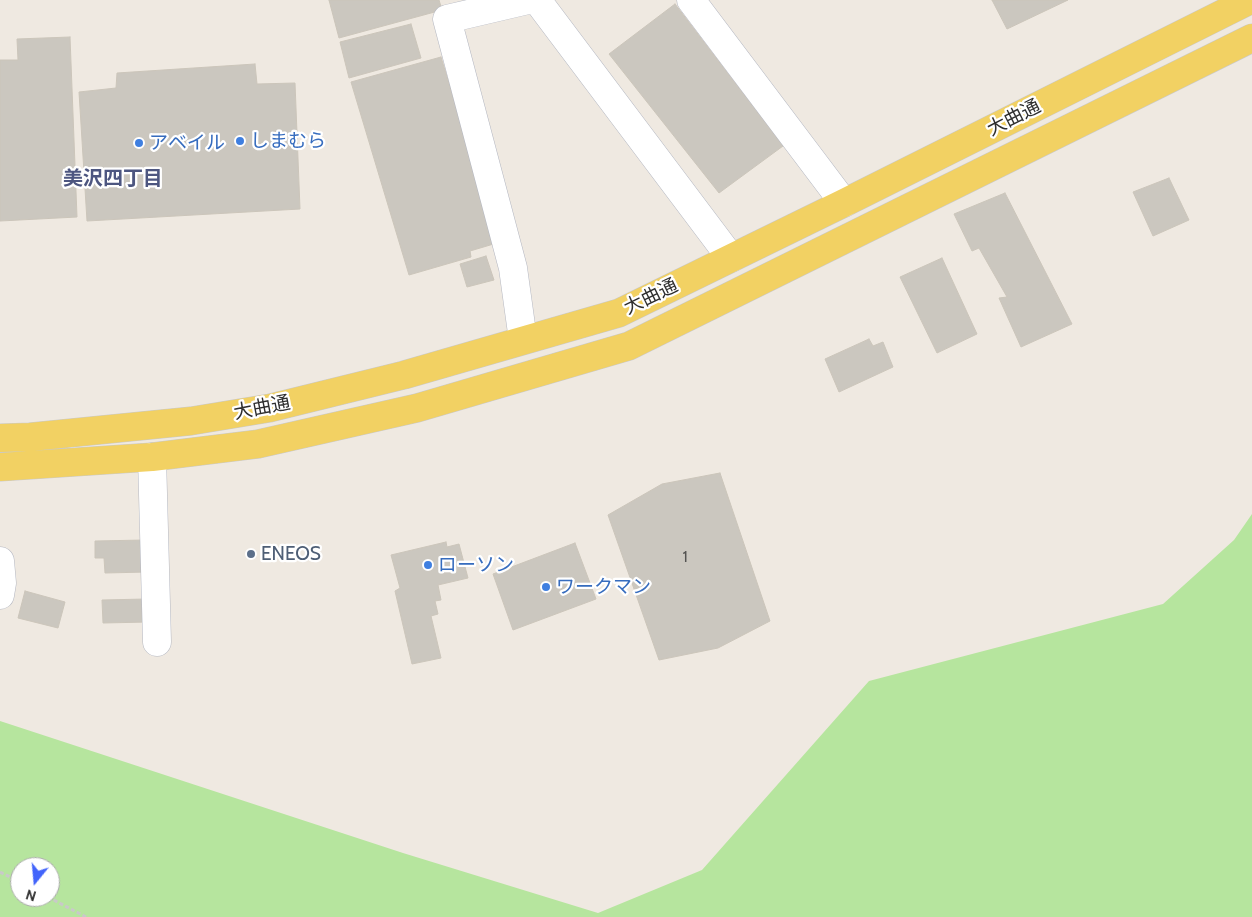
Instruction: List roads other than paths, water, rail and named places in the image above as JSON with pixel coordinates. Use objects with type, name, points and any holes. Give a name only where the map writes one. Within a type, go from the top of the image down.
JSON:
[{"type":"main road","name":"大曲通","points":[[0,438],[30,437],[191,422],[270,408],[404,375],[619,313],[1250,0]]},
{"type":"main road","name":"大曲通","points":[[0,467],[152,457],[258,444],[417,408],[629,346],[1252,38]]},
{"type":"street","points":[[523,340],[513,268],[447,18],[528,0]]},
{"type":"street","points":[[537,0],[732,258]]},
{"type":"street","points":[[691,0],[844,203]]},
{"type":"street","points":[[152,457],[157,642]]},
{"type":"street","points":[[0,561],[2,583],[0,595]]},
{"type":"place","name":"しまむら","points":[[240,141]]},
{"type":"place","name":"アベイル","points":[[139,143]]},
{"type":"place","name":"ENEOS","points":[[251,554]]},
{"type":"place","name":"ローソン","points":[[428,565]]},
{"type":"place","name":"ワークマン","points":[[546,587]]},
{"type":"district","name":"美沢四丁目","points":[[113,179]]}]
